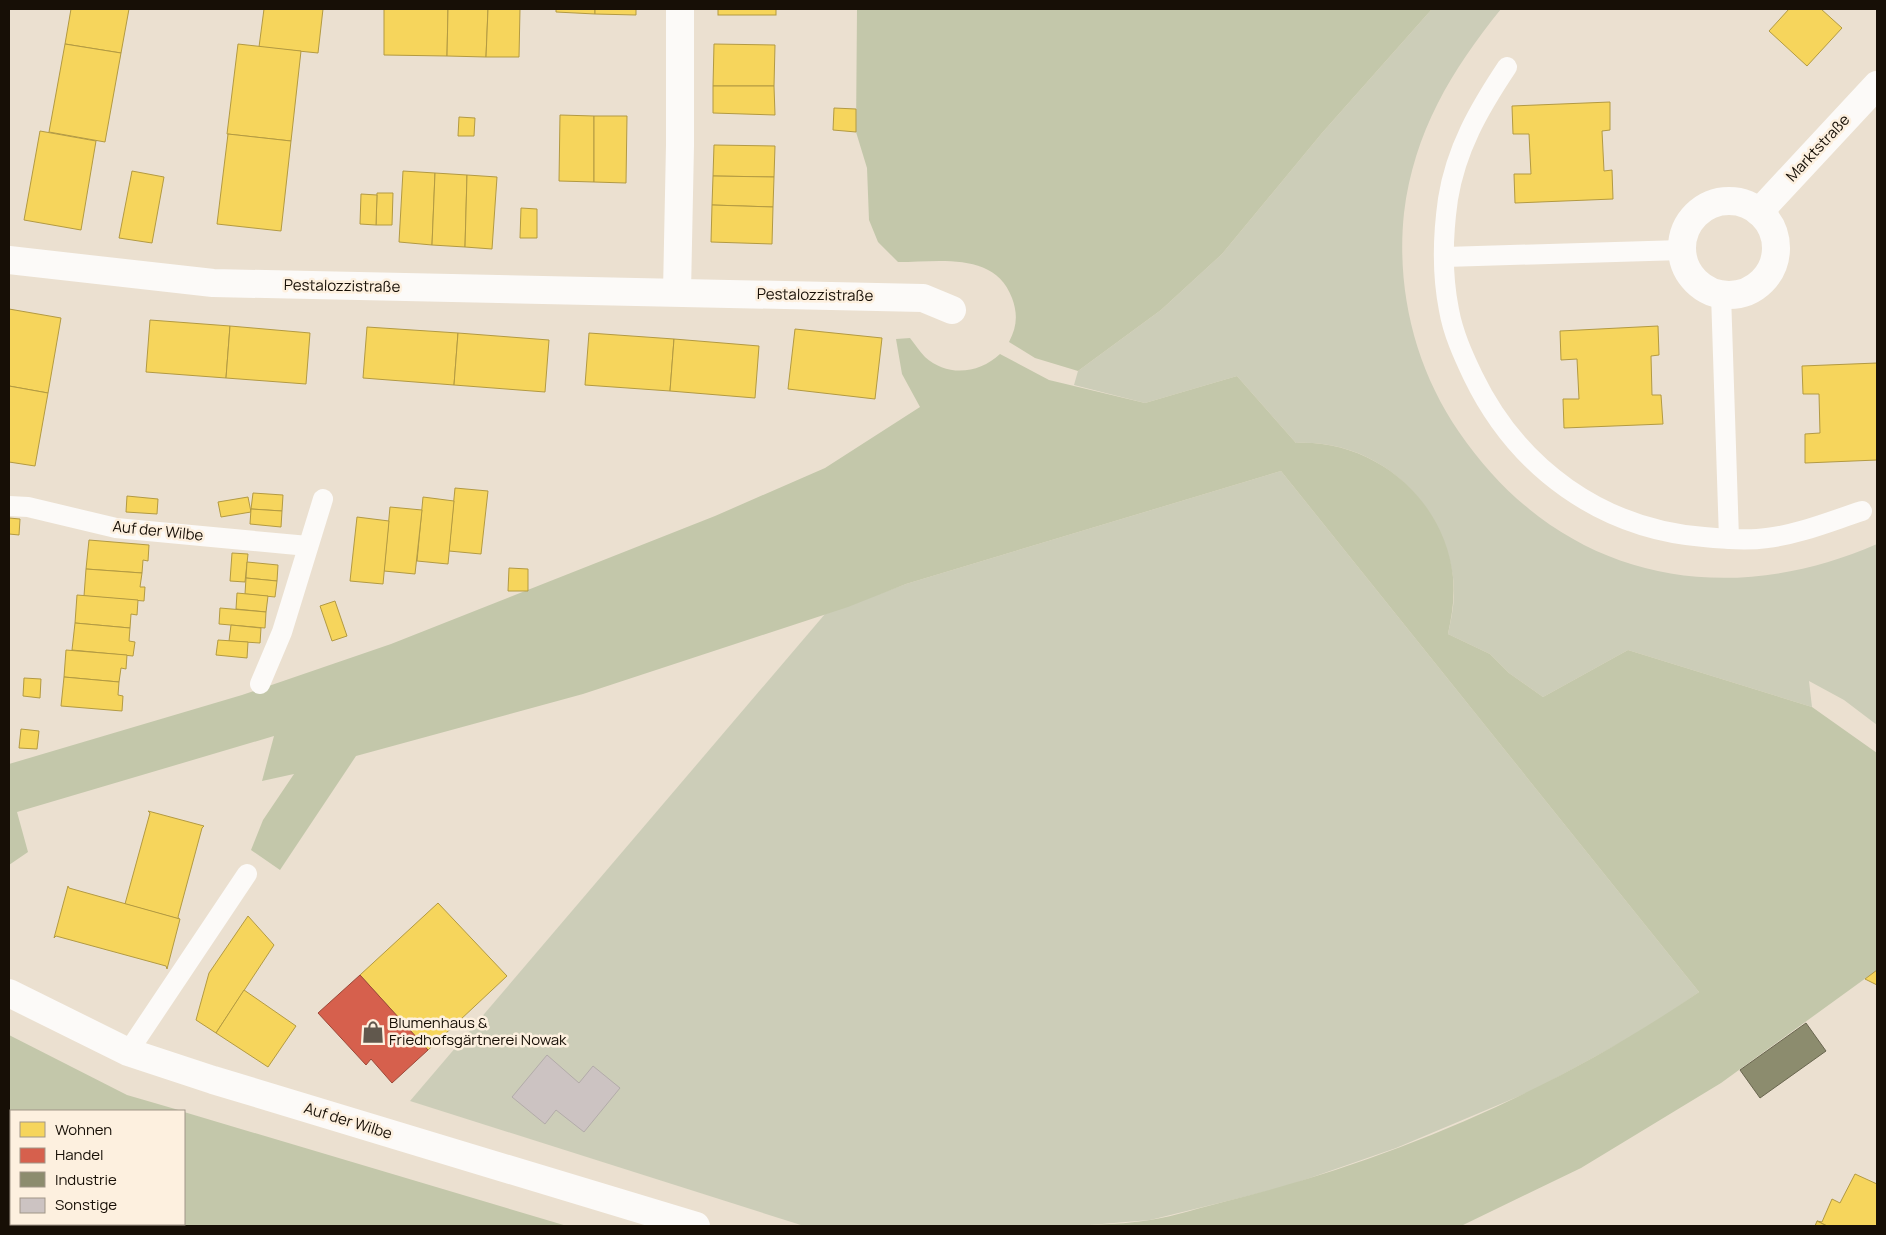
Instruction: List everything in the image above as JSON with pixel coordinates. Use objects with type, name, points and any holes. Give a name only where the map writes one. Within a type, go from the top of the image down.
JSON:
[{"type":"street","points":[[677,292],[680,9]]},
{"type":"street","name":"Marktstraße","points":[[1760,212],[1877,85]]},
{"type":"street","points":[[1738,201],[1750,205],[1760,212],[1768,221],[1776,244],[1772,268],[1756,287],[1745,292],[1721,294],[1709,290],[1698,283],[1690,274],[1682,250],[1687,226],[1703,209],[1714,203],[1738,201]]},
{"type":"street","name":"Pestalozzistraße","points":[[9,260],[212,284],[923,298],[952,310]]},
{"type":"street","name":"Auf der Wilbe","points":[[9,993],[128,1052],[213,1080],[696,1226]]},
{"type":"lane","points":[[1507,67],[1485,100],[1461,147],[1448,200],[1445,257],[1448,309],[1456,339],[1482,394],[1505,430],[1565,489],[1603,510],[1642,527],[1682,535],[1729,539],[1766,538],[1802,531],[1862,511]]},
{"type":"lane","points":[[1445,257],[1682,250]]},
{"type":"lane","points":[[1721,294],[1729,539]]},
{"type":"lane","points":[[260,684],[282,632],[323,499]]},
{"type":"lane","name":"Auf der Wilbe","points":[[9,506],[28,507],[116,528],[308,546]]},
{"type":"lane","points":[[128,1052],[247,874]]},
{"type":"green space","points":[[857,9],[1432,9],[1322,133],[1222,254],[1161,310],[1078,371],[1035,358],[1009,342],[1016,320],[1014,304],[1004,283],[993,273],[979,266],[964,262],[898,262],[878,242],[869,220],[867,168],[856,132]]},
{"type":"green space","points":[[1432,9],[1501,9],[1451,79],[1426,129],[1416,156],[1404,213],[1403,271],[1412,327],[1420,355],[1431,382],[1459,432],[1499,481],[1544,520],[1593,549],[1646,568],[1701,577],[1759,576],[1818,565],[1877,544],[1877,725],[1844,700],[1809,681],[1812,707],[1628,650],[1543,697],[1509,673],[1490,654],[1448,634],[1454,591],[1453,577],[1446,549],[1435,523],[1420,499],[1400,479],[1378,463],[1353,451],[1325,444],[1296,443],[1237,376],[1145,403],[1074,385],[1078,371],[1161,310],[1222,254],[1322,133]]},
{"type":"green space","points":[[910,338],[925,357],[943,368],[953,370],[973,369],[992,361],[1000,354],[1049,380],[1145,403],[1237,376],[1296,443],[1325,444],[1352,451],[1378,463],[1401,479],[1420,499],[1436,523],[1447,549],[1454,592],[1448,634],[1490,654],[1509,673],[1543,697],[1628,650],[1812,707],[1877,753],[1877,970],[1721,1083],[1581,1168],[1461,1226],[1078,1226],[1141,1221],[1179,1214],[1351,1165],[1472,1118],[1531,1090],[1589,1060],[1699,992],[1281,471],[906,584],[848,607],[583,694],[356,756],[280,870],[251,850],[263,820],[294,774],[262,781],[274,736],[17,812],[28,852],[9,865],[9,764],[242,695],[391,644],[715,516],[825,468],[920,407],[902,374],[896,339]]},
{"type":"green space","points":[[1281,471],[1699,992],[1651,1026],[1534,1090],[1396,1148],[1284,1187],[1150,1220],[1078,1226],[804,1226],[410,1101],[825,614],[906,584]]},
{"type":"green space","points":[[9,1035],[127,1095],[179,1110],[10,1110],[9,1197]]},
{"type":"green space","points":[[185,1112],[567,1226],[35,1226],[185,1225]]},
{"type":"building: Wohnen","points":[[71,9],[129,9],[121,53],[65,44]]},
{"type":"building: Wohnen","points":[[264,9],[323,9],[318,53],[259,47]]},
{"type":"building: Wohnen","points":[[384,9],[448,9],[447,56],[384,55]]},
{"type":"building: Wohnen","points":[[448,9],[488,9],[486,57],[447,56]]},
{"type":"building: Wohnen","points":[[488,9],[520,9],[519,57],[486,57]]},
{"type":"building: Wohnen","points":[[556,9],[595,9],[595,14],[556,12]]},
{"type":"building: Wohnen","points":[[595,9],[636,9],[636,15],[595,14]]},
{"type":"building: Wohnen","points":[[718,9],[776,9],[776,15],[718,15]]},
{"type":"building: Wohnen","points":[[1789,9],[1821,9],[1842,28],[1807,66],[1769,31]]},
{"type":"building: Wohnen","points":[[65,44],[121,53],[105,142],[49,132]]},
{"type":"building: Wohnen","points":[[238,44],[301,51],[291,141],[227,134]]},
{"type":"building: Wohnen","points":[[714,44],[775,45],[774,86],[713,86]]},
{"type":"building: Wohnen","points":[[713,86],[774,86],[775,115],[713,113]]},
{"type":"building: Wohnen","points":[[1610,102],[1610,130],[1602,131],[1604,171],[1612,170],[1613,199],[1515,203],[1514,174],[1531,174],[1529,134],[1513,134],[1512,106]]},
{"type":"building: Wohnen","points":[[834,108],[856,109],[856,132],[833,130]]},
{"type":"building: Wohnen","points":[[560,115],[594,116],[594,182],[559,181]]},
{"type":"building: Wohnen","points":[[594,116],[627,116],[626,183],[594,182]]},
{"type":"building: Wohnen","points":[[459,117],[475,118],[474,136],[458,136]]},
{"type":"building: Wohnen","points":[[40,131],[96,141],[81,230],[24,220]]},
{"type":"building: Wohnen","points":[[228,134],[291,141],[281,231],[217,224]]},
{"type":"building: Wohnen","points":[[714,145],[775,146],[774,177],[713,176]]},
{"type":"building: Wohnen","points":[[132,171],[164,177],[152,243],[119,238]]},
{"type":"building: Wohnen","points":[[403,171],[435,173],[432,245],[399,242]]},
{"type":"building: Wohnen","points":[[435,173],[467,175],[465,247],[432,245]]},
{"type":"building: Wohnen","points":[[467,175],[497,177],[492,249],[465,247]]},
{"type":"building: Wohnen","points":[[713,176],[774,177],[773,207],[712,205]]},
{"type":"building: Wohnen","points":[[377,193],[393,193],[392,225],[376,225]]},
{"type":"building: Wohnen","points":[[361,194],[377,195],[376,225],[360,224]]},
{"type":"building: Wohnen","points":[[712,205],[773,207],[772,244],[711,242]]},
{"type":"building: Wohnen","points":[[521,208],[537,209],[537,238],[520,238]]},
{"type":"building: Wohnen","points":[[9,309],[61,318],[48,393],[9,386]]},
{"type":"building: Wohnen","points":[[150,320],[230,326],[226,378],[146,372]]},
{"type":"building: Wohnen","points":[[230,326],[310,333],[306,384],[226,378]]},
{"type":"building: Wohnen","points":[[1658,326],[1659,355],[1651,356],[1652,395],[1661,395],[1663,424],[1564,428],[1563,399],[1579,399],[1577,359],[1561,360],[1560,331]]},
{"type":"building: Wohnen","points":[[367,327],[458,333],[454,385],[363,378]]},
{"type":"building: Wohnen","points":[[795,329],[882,338],[875,399],[788,389]]},
{"type":"building: Wohnen","points":[[458,333],[549,340],[545,392],[454,385]]},
{"type":"building: Wohnen","points":[[589,333],[674,339],[670,391],[585,385]]},
{"type":"building: Wohnen","points":[[674,339],[759,346],[755,398],[670,391]]},
{"type":"building: Wohnen","points":[[1877,363],[1877,460],[1805,463],[1805,434],[1820,433],[1819,394],[1803,394],[1802,366]]},
{"type":"building: Wohnen","points":[[9,386],[48,393],[35,466],[9,462]]},
{"type":"building: Wohnen","points":[[455,488],[488,491],[481,554],[449,551]]},
{"type":"building: Wohnen","points":[[253,493],[283,495],[282,511],[251,509]]},
{"type":"building: Wohnen","points":[[127,496],[158,499],[157,514],[126,512]]},
{"type":"building: Wohnen","points":[[248,497],[251,512],[221,517],[218,502]]},
{"type":"building: Wohnen","points":[[423,497],[454,501],[448,564],[417,561]]},
{"type":"building: Wohnen","points":[[390,507],[422,510],[415,574],[384,571]]},
{"type":"building: Wohnen","points":[[251,509],[282,511],[281,527],[250,524]]},
{"type":"building: Wohnen","points":[[357,517],[389,521],[383,584],[350,581]]},
{"type":"building: Wohnen","points":[[9,518],[20,519],[19,535],[9,534]]},
{"type":"building: Wohnen","points":[[89,540],[149,545],[148,561],[143,560],[142,573],[86,569]]},
{"type":"building: Wohnen","points":[[232,553],[248,554],[245,582],[230,581]]},
{"type":"building: Wohnen","points":[[247,562],[278,565],[277,581],[246,578]]},
{"type":"building: Wohnen","points":[[509,568],[528,569],[528,591],[508,591]]},
{"type":"building: Wohnen","points":[[86,569],[142,573],[140,587],[145,587],[144,601],[84,596]]},
{"type":"building: Wohnen","points":[[246,578],[277,581],[275,597],[245,594]]},
{"type":"building: Wohnen","points":[[237,593],[268,596],[266,612],[236,609]]},
{"type":"building: Wohnen","points":[[77,595],[138,600],[137,615],[131,614],[130,628],[75,623]]},
{"type":"building: Wohnen","points":[[335,601],[347,636],[332,641],[320,606]]},
{"type":"building: Wohnen","points":[[220,608],[266,612],[265,628],[219,624]]},
{"type":"building: Wohnen","points":[[75,623],[130,628],[129,641],[135,642],[133,656],[72,650]]},
{"type":"building: Wohnen","points":[[231,625],[261,628],[260,643],[229,641]]},
{"type":"building: Wohnen","points":[[218,640],[248,642],[247,658],[216,655]]},
{"type":"building: Wohnen","points":[[66,650],[127,655],[126,669],[121,668],[119,682],[64,677]]},
{"type":"building: Wohnen","points":[[64,677],[119,682],[118,695],[123,696],[122,711],[61,706]]},
{"type":"building: Wohnen","points":[[24,678],[41,679],[40,698],[23,696]]},
{"type":"building: Wohnen","points":[[21,729],[39,731],[37,749],[19,748]]},
{"type":"building: Wohnen","points":[[148,811],[204,826],[179,919],[125,904],[150,813]]},
{"type":"building: Wohnen","points":[[68,886],[69,888],[180,919],[167,969],[166,966],[56,936],[54,938]]},
{"type":"building: Wohnen","points":[[438,903],[507,976],[428,1050],[360,975]]},
{"type":"building: Wohnen","points":[[248,916],[274,945],[216,1033],[196,1020],[209,973]]},
{"type":"building: Wohnen","points":[[1877,970],[1877,985],[1865,979]]},
{"type":"building: Wohnen","points":[[244,990],[296,1026],[268,1067],[216,1033]]},
{"type":"building: Wohnen","points":[[1855,1174],[1877,1184],[1877,1226],[1827,1226],[1817,1221],[1822,1222],[1832,1199],[1840,1203]]},
{"type":"building: Wohnen","points":[[1817,1221],[1827,1226],[1815,1226]]},
{"type":"building: Handel","name":"Blumenhaus & Friedhofsgärtnerei Nowak","points":[[360,975],[428,1050],[392,1083],[371,1059],[366,1065],[318,1013]]},
{"type":"building: Industrie","points":[[1806,1023],[1826,1051],[1760,1098],[1740,1070]]},
{"type":"building: Sonstige","points":[[547,1055],[579,1083],[593,1066],[620,1088],[584,1132],[556,1110],[545,1124],[512,1097]]},
{"type":"place","name":"Blumenhaus & Friedhofsgärtnerei Nowak","points":[[373,1032]]}]
